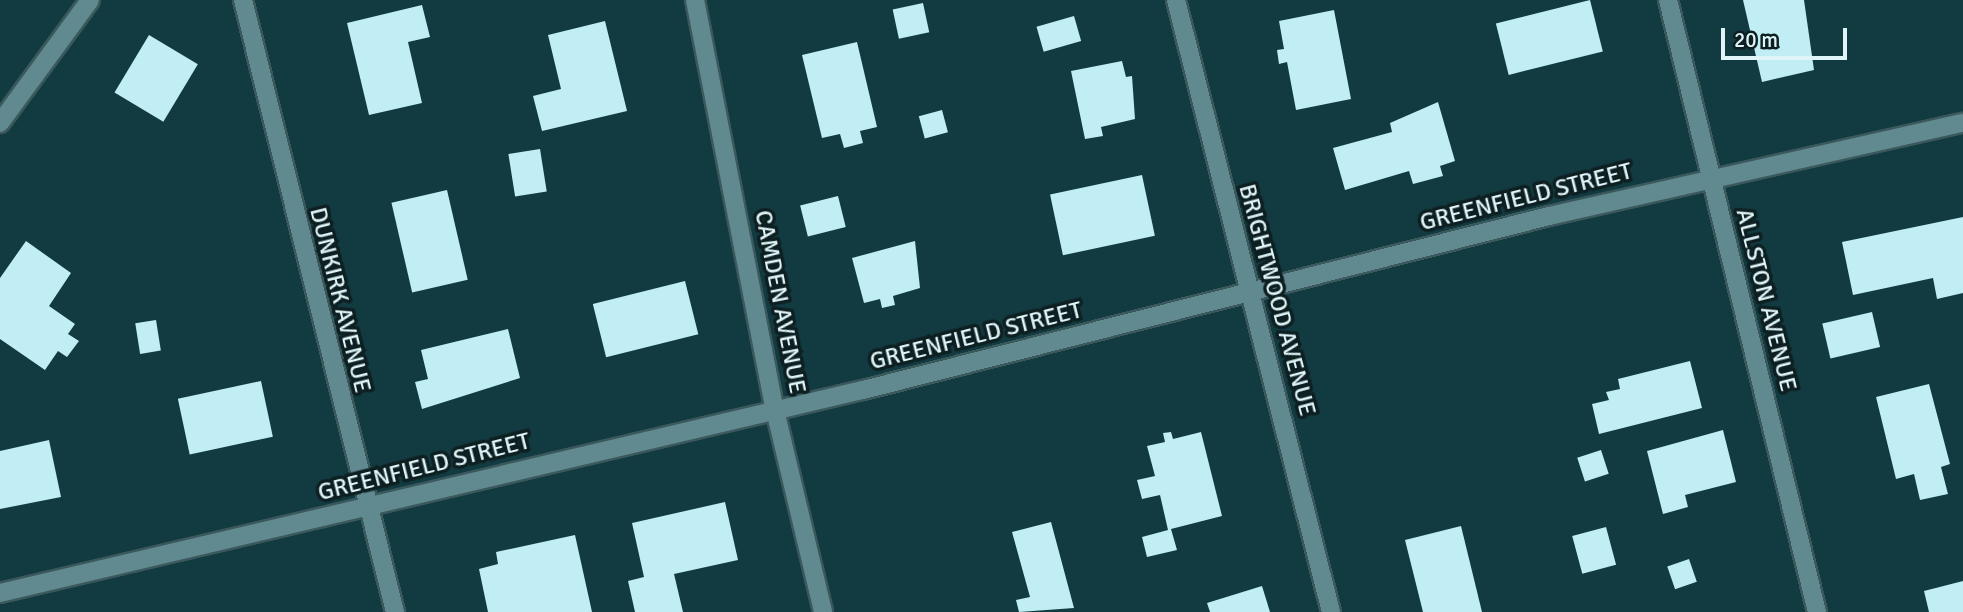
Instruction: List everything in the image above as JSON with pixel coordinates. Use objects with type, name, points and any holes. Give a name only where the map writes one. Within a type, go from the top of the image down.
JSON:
[{"type":"street","points":[[0,123],[90,0]]},
{"type":"street","name":"DUNKIRK AVENUE","points":[[243,0],[394,612]]},
{"type":"street","name":"CAMDEN AVENUE","points":[[695,0],[775,410],[823,612]]},
{"type":"street","name":"BRIGHTWOOD AVENUE","points":[[1176,0],[1331,612]]},
{"type":"street","name":"ALLSTON AVENUE","points":[[1668,0],[1818,612]]},
{"type":"street","name":"GREENFIELD STREET","points":[[0,593],[775,410],[1711,178],[1963,123]]},
{"type":"building","points":[[1590,0],[1603,51],[1509,75],[1496,23]]},
{"type":"building","points":[[1743,0],[1804,0],[1814,70],[1762,82]]},
{"type":"building","points":[[923,3],[929,32],[899,39],[893,9]]},
{"type":"building","points":[[422,5],[430,37],[408,42],[422,103],[369,115],[347,23]]},
{"type":"building","points":[[1334,10],[1351,99],[1296,110],[1287,62],[1279,64],[1277,50],[1284,49],[1279,21]]},
{"type":"building","points":[[1074,16],[1081,41],[1044,52],[1037,27]]},
{"type":"building","points":[[605,21],[627,111],[542,131],[533,96],[561,89],[548,35]]},
{"type":"building","points":[[149,35],[198,64],[163,122],[114,92]]},
{"type":"building","points":[[857,42],[877,127],[860,131],[863,143],[844,148],[840,134],[822,138],[802,55]]},
{"type":"building","points":[[1122,61],[1126,77],[1132,76],[1135,119],[1101,127],[1103,136],[1085,139],[1071,71]]},
{"type":"building","points":[[1438,102],[1455,161],[1440,166],[1443,176],[1413,184],[1409,171],[1345,190],[1333,148],[1392,132],[1390,123]]},
{"type":"building","points":[[942,110],[948,132],[925,138],[919,116]]},
{"type":"building","points":[[540,149],[547,191],[515,196],[508,154]]},
{"type":"building","points":[[1142,175],[1155,236],[1063,255],[1050,195]]},
{"type":"building","points":[[447,190],[468,280],[412,292],[391,203]]},
{"type":"building","points":[[838,196],[846,227],[808,236],[800,205]]},
{"type":"building","points":[[1963,217],[1963,293],[1937,299],[1933,278],[1853,295],[1842,242]]},
{"type":"building","points":[[26,241],[71,273],[49,306],[75,324],[68,334],[79,341],[67,357],[58,351],[45,370],[0,339],[0,278]]},
{"type":"building","points":[[915,241],[920,288],[893,296],[895,305],[882,308],[880,299],[864,303],[852,258]]},
{"type":"building","points":[[685,281],[698,334],[606,357],[593,304]]},
{"type":"building","points":[[1872,312],[1880,347],[1830,359],[1822,323]]},
{"type":"building","points":[[156,320],[161,351],[140,354],[135,323]]},
{"type":"building","points":[[508,329],[520,378],[422,409],[415,382],[428,379],[421,350]]},
{"type":"building","points":[[1690,361],[1702,408],[1599,434],[1592,404],[1609,400],[1606,392],[1620,389],[1618,379]]},
{"type":"building","points":[[261,381],[273,437],[190,454],[178,399]]},
{"type":"building","points":[[1929,384],[1950,464],[1941,467],[1948,494],[1920,500],[1914,474],[1896,479],[1876,397]]},
{"type":"building","points":[[1723,430],[1736,482],[1685,495],[1688,507],[1663,514],[1647,451]]},
{"type":"building","points":[[1171,432],[1173,439],[1201,432],[1222,516],[1171,529],[1177,550],[1147,557],[1142,537],[1168,530],[1160,495],[1142,499],[1137,480],[1155,476],[1147,446],[1165,442],[1163,433]]},
{"type":"building","points":[[49,440],[61,497],[0,509],[0,451]]},
{"type":"building","points":[[1601,450],[1609,474],[1585,482],[1577,458]]},
{"type":"building","points":[[725,502],[738,560],[674,574],[683,612],[635,612],[628,581],[644,577],[632,523]]},
{"type":"building","points":[[1051,522],[1074,608],[1019,612],[1016,600],[1030,597],[1012,532]]},
{"type":"building","points":[[1461,526],[1482,612],[1423,612],[1405,540]]},
{"type":"building","points":[[1606,527],[1616,565],[1582,574],[1572,536]]},
{"type":"building","points":[[575,535],[592,612],[488,612],[479,569],[498,564],[496,552]]},
{"type":"building","points":[[1689,559],[1697,582],[1675,589],[1667,566]]},
{"type":"building","points":[[1963,581],[1963,612],[1929,612],[1924,591]]},
{"type":"building","points":[[1262,586],[1270,612],[1210,612],[1207,603]]}]
